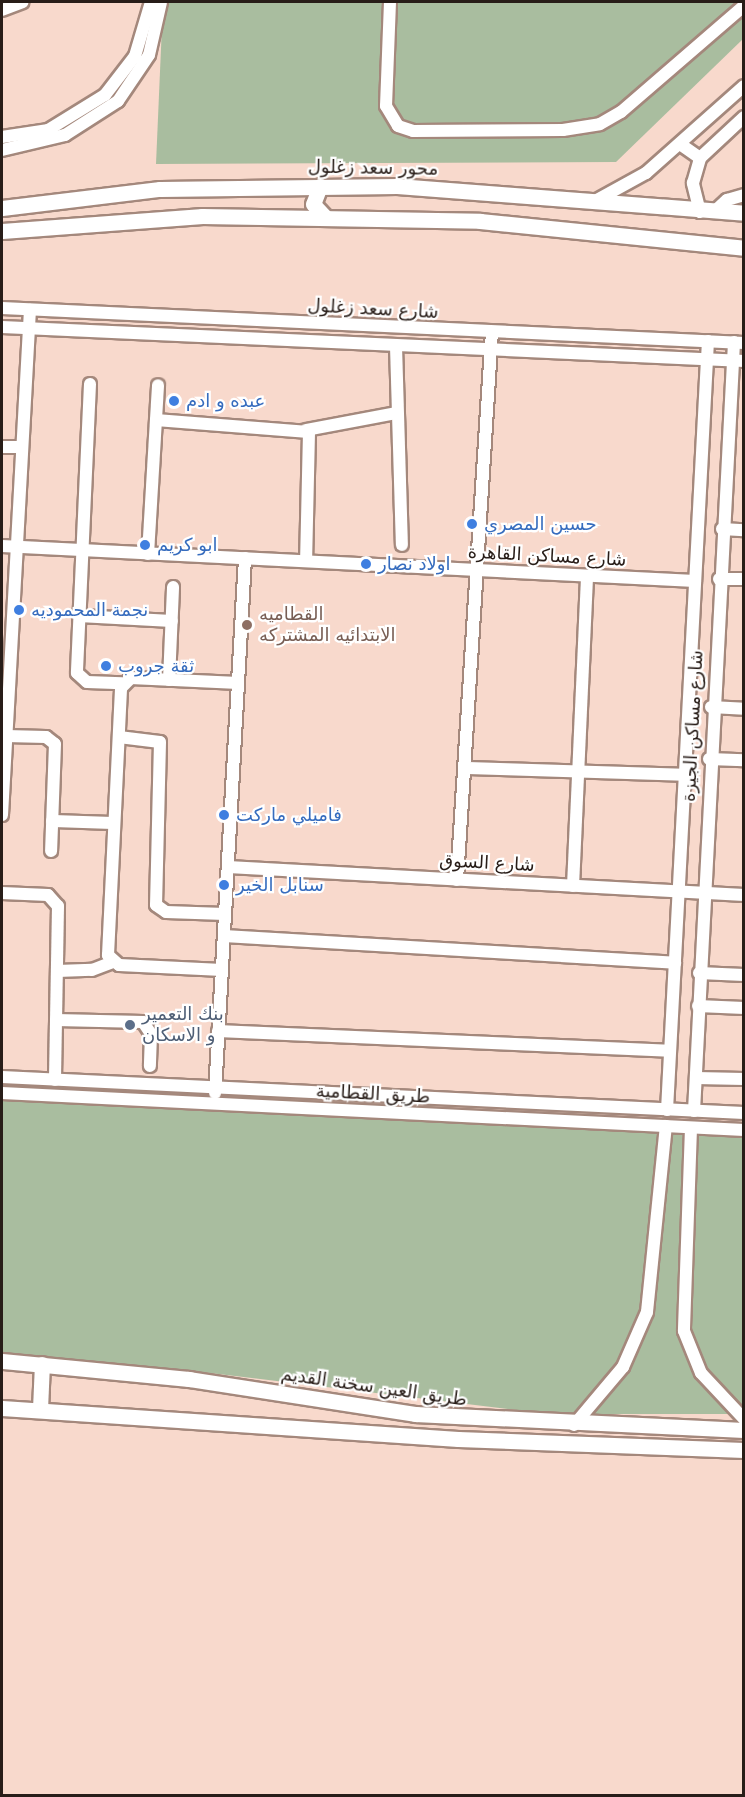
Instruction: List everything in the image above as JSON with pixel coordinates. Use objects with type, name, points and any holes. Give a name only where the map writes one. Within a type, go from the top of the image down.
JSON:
[{"type":"main road","name":"محور سعد زغلول","points":[[2,208],[160,189],[320,186],[460,189],[707,212],[744,213]]},
{"type":"main road","points":[[320,186],[314,204],[326,218]]},
{"type":"main road","points":[[2,231],[202,216],[326,218],[517,224],[744,248]]},
{"type":"main road","name":"طريق العين سخنة القديم","points":[[2,1361],[189,1379],[415,1414],[574,1425],[744,1430]]},
{"type":"main road","points":[[40,1409],[42,1364]]},
{"type":"main road","points":[[2,1408],[458,1439],[744,1450]]},
{"type":"street","points":[[2,10],[22,2]]},
{"type":"street","points":[[2,137],[56,127],[105,95],[135,56],[151,2]]},
{"type":"street","points":[[2,150],[65,135],[118,101],[149,55],[161,2]]},
{"type":"street","points":[[390,2],[386,106],[398,126],[413,132],[570,130],[600,124],[621,112],[744,6]]},
{"type":"street","points":[[595,201],[646,173],[744,86]]},
{"type":"street","points":[[744,117],[700,158],[693,183],[707,212],[727,200],[744,195]]},
{"type":"street","points":[[680,144],[700,158]]},
{"type":"street","name":"شارع سعد زغلول","points":[[2,308],[739,343]]},
{"type":"street","points":[[2,815],[30,310]]},
{"type":"street","name":"شارع سعد زغلول","points":[[2,327],[738,361]]},
{"type":"street","points":[[457,880],[466,768],[492,332]]},
{"type":"street","name":"شارع مساكن الجيزة","points":[[667,1110],[708,341]]},
{"type":"street","name":"شارع مساكن الجيزة","points":[[694,1111],[711,707],[722,529],[739,343]]},
{"type":"street","points":[[396,346],[396,413],[402,545]]},
{"type":"street","points":[[90,384],[81,550],[78,677],[122,683],[131,678],[238,683]]},
{"type":"street","points":[[148,554],[158,385]]},
{"type":"street","points":[[156,420],[306,430],[396,413]]},
{"type":"street","points":[[306,430],[313,440],[306,561]]},
{"type":"street","points":[[2,447],[22,447]]},
{"type":"street","points":[[722,529],[744,530]]},
{"type":"street","name":"شارع مساكن القاهرة","points":[[2,546],[695,581]]},
{"type":"street","points":[[214,1104],[245,558]]},
{"type":"street","points":[[573,886],[587,576]]},
{"type":"street","points":[[719,579],[744,579]]},
{"type":"street","points":[[169,680],[173,587]]},
{"type":"street","points":[[79,616],[172,621]]},
{"type":"street","points":[[113,962],[108,951],[122,683]]},
{"type":"street","points":[[711,707],[744,709]]},
{"type":"street","points":[[6,736],[54,742],[51,851]]},
{"type":"street","points":[[119,737],[160,742],[156,905],[166,912],[225,915]]},
{"type":"street","points":[[709,759],[744,760]]},
{"type":"street","points":[[466,768],[685,775]]},
{"type":"street","points":[[52,821],[114,823]]},
{"type":"street","name":"شارع السوق","points":[[228,867],[744,895]]},
{"type":"street","points":[[2,893],[48,895],[56,901],[55,1080]]},
{"type":"street","points":[[224,936],[675,963]]},
{"type":"street","points":[[57,971],[92,970],[113,962],[222,970]]},
{"type":"street","points":[[699,973],[744,975]]},
{"type":"street","points":[[698,1006],[744,1008]]},
{"type":"street","points":[[56,1020],[147,1025],[150,1066]]},
{"type":"street","points":[[218,1031],[669,1051]]},
{"type":"street","name":"طريق القطامية","points":[[2,1077],[744,1113]]},
{"type":"street","points":[[696,1077],[744,1079]]},
{"type":"street","name":"طريق القطامية","points":[[2,1093],[744,1130]]},
{"type":"street","points":[[574,1425],[619,1374],[647,1312],[666,1126]]},
{"type":"street","points":[[691,1128],[684,1331],[701,1373],[744,1419]]},
{"type":"green space","points":[[163,2],[743,2],[743,39],[616,162],[156,164]]},
{"type":"green space","points":[[2,1095],[743,1136],[743,1414],[550,1414],[193,1371],[2,1361]]},
{"type":"place","name":"عبده و ادم","points":[[174,401]]},
{"type":"place","name":"حسين المصري","points":[[472,524]]},
{"type":"place","name":"ابو كريم","points":[[145,545]]},
{"type":"place","name":"اولاد نصار","points":[[366,564]]},
{"type":"place","name":"نجمة المحموديه","points":[[19,610]]},
{"type":"place","name":"القطاميه الابتدائيه المشتركه","points":[[247,625]]},
{"type":"place","name":"ثقة جروب","points":[[106,666]]},
{"type":"place","name":"فاميلي ماركت","points":[[224,815]]},
{"type":"place","name":"سنابل الخير","points":[[224,885]]},
{"type":"place","name":"بنك التعمير و الاسكان","points":[[130,1025]]}]
